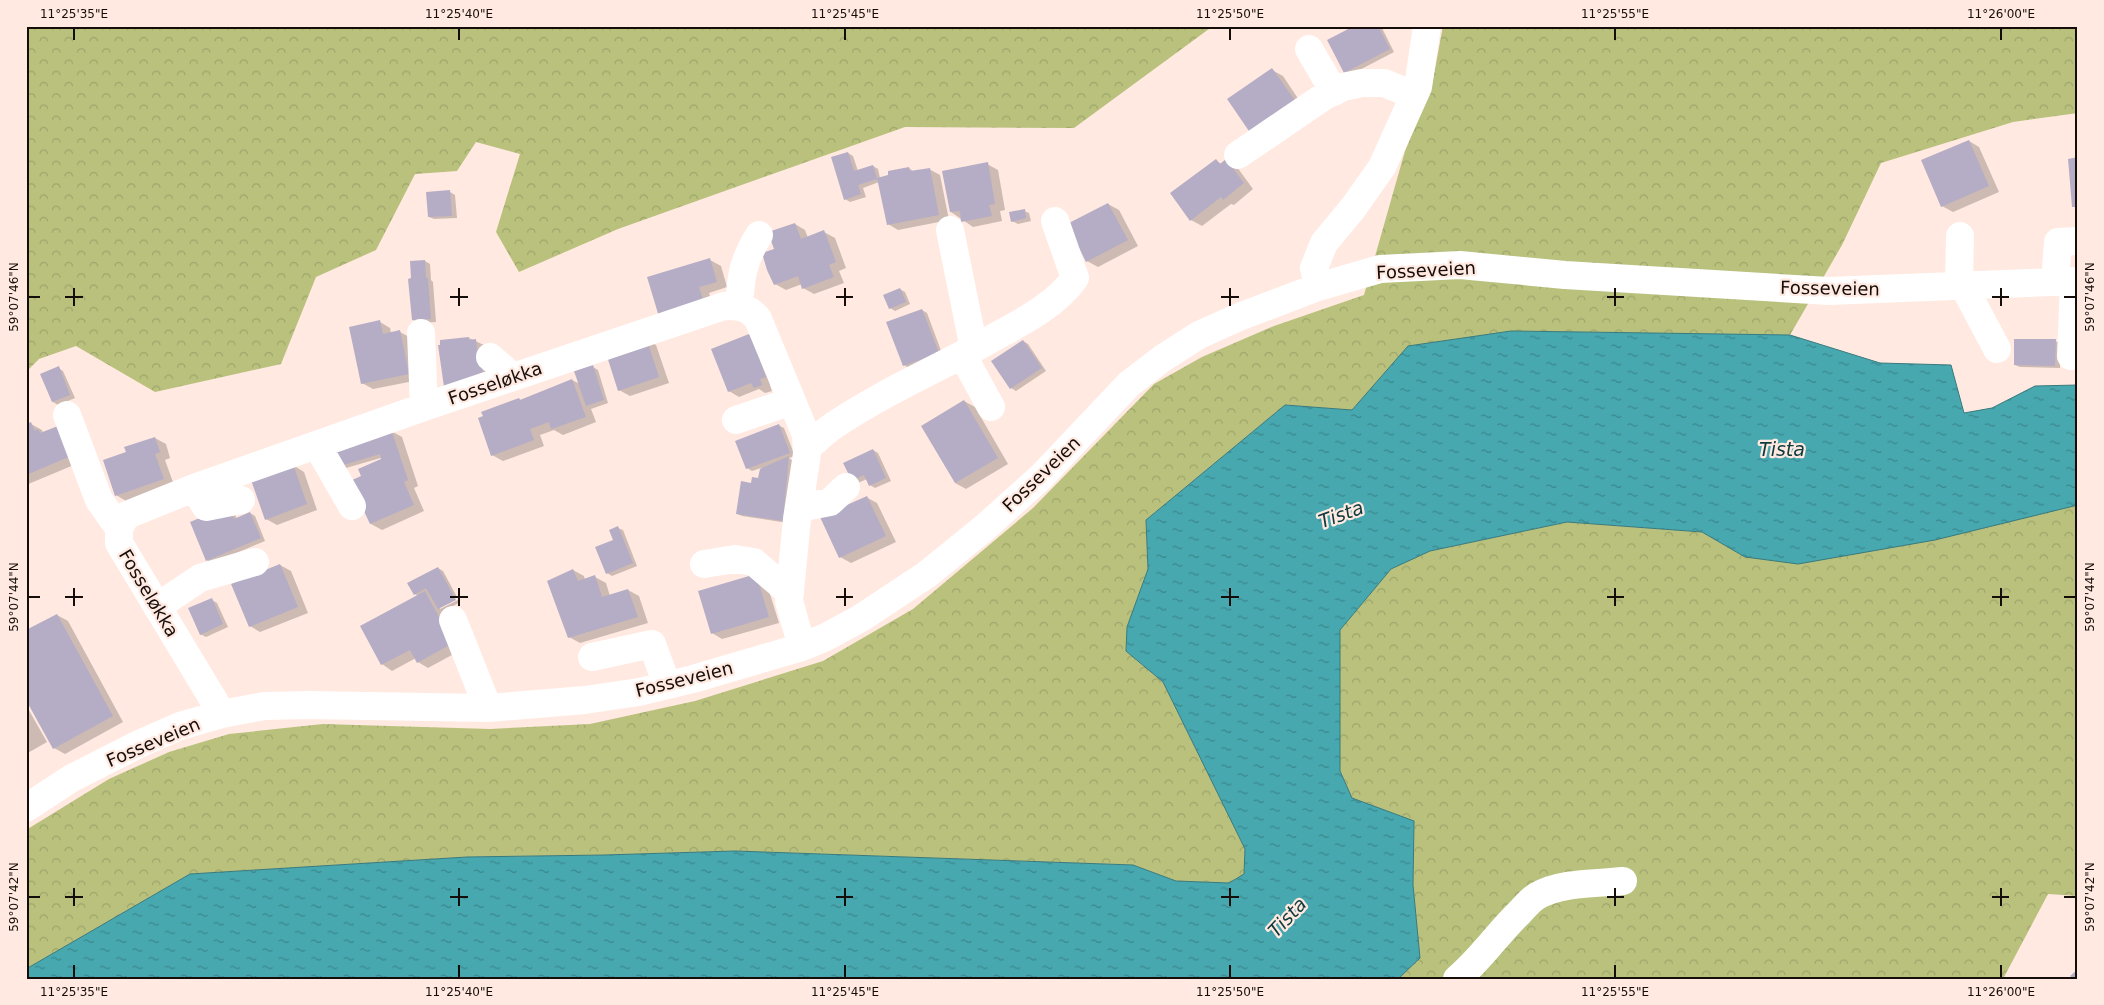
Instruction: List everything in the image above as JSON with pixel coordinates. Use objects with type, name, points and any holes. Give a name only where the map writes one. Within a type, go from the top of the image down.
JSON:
[{"type":"street","points":[[1318,287],[1314,268],[1324,243],[1353,208],[1382,167],[1418,87],[1427,26]]},
{"type":"street","points":[[1309,49],[1334,92]]},
{"type":"street","points":[[1238,155],[1326,95],[1334,92],[1362,83],[1384,84],[1414,95]]},
{"type":"street","points":[[807,448],[831,427],[871,402],[1030,318],[1068,288],[1075,278],[1055,221]]},
{"type":"street","points":[[950,230],[968,352],[991,407]]},
{"type":"street","points":[[759,235],[749,251],[741,274],[740,306],[752,311],[758,319],[806,435],[807,448],[789,601],[794,625],[802,647]]},
{"type":"street","points":[[1960,236],[1961,286],[1997,349]]},
{"type":"street","points":[[2071,356],[2069,281],[2058,242],[2078,241]]},
{"type":"street","name":"Fosseveien","points":[[26,808],[72,778],[139,744],[180,726],[222,714],[264,706],[488,708],[585,700],[639,692],[802,647],[826,637],[861,618],[926,575],[983,529],[1041,477],[1129,384],[1163,358],[1199,335],[1239,317],[1318,287],[1380,269],[1460,265],[1565,275],[1829,291],[2069,281]]},
{"type":"street","name":"Fosseløkka","points":[[222,714],[119,543],[119,528],[127,515],[194,488],[424,407],[519,382],[708,311],[724,306],[740,306]]},
{"type":"street","points":[[421,333],[424,407]]},
{"type":"street","points":[[490,357],[519,382]]},
{"type":"street","points":[[736,420],[792,401]]},
{"type":"street","points":[[67,416],[99,500],[119,528]]},
{"type":"street","points":[[317,445],[352,506]]},
{"type":"street","points":[[799,508],[830,502],[846,487]]},
{"type":"street","points":[[194,488],[206,507],[241,500]]},
{"type":"street","points":[[704,564],[735,558],[754,562],[790,593]]},
{"type":"street","points":[[157,607],[200,578],[255,562]]},
{"type":"street","points":[[453,620],[488,708]]},
{"type":"street","points":[[592,657],[652,644],[666,685]]},
{"type":"street","points":[[1457,979],[1468,970],[1511,920],[1535,897],[1549,890],[1623,881]]},
{"type":"green space","points":[[26,26],[1213,26],[1074,128],[905,127],[618,229],[519,272],[496,232],[520,154],[476,142],[457,171],[415,174],[376,250],[316,277],[281,364],[155,392],[76,346],[39,359],[26,372]]},
{"type":"green space","points":[[1443,26],[2078,26],[2078,113],[2013,122],[1881,163],[1842,245],[1790,335],[1511,331],[1409,346],[1352,410],[1285,405],[1146,520],[1148,569],[1127,627],[1126,651],[1163,682],[1245,849],[1244,874],[1229,883],[1176,881],[1133,865],[735,851],[467,857],[190,874],[26,969],[26,830],[109,779],[169,752],[229,734],[323,724],[490,729],[590,724],[695,701],[823,661],[913,609],[1033,508],[1154,384],[1202,357],[1274,326],[1364,295],[1405,151],[1432,85]]},
{"type":"green space","points":[[2078,505],[2078,896],[2048,894],[2003,979],[1398,979],[1420,958],[1413,885],[1414,822],[1352,798],[1340,771],[1340,630],[1391,569],[1430,551],[1567,522],[1702,532],[1745,557]]},
{"type":"water","name":"Tista","points":[[1511,331],[1790,335],[1880,363],[1951,365],[1964,413],[1992,408],[2035,386],[2078,385],[2078,505],[1935,540],[1798,564],[1745,557],[1702,532],[1567,522],[1430,551],[1391,569],[1340,630],[1340,771],[1352,798],[1414,821],[1413,885],[1420,958],[1398,979],[26,979],[26,969],[190,874],[467,857],[735,851],[1133,865],[1176,881],[1229,883],[1244,874],[1245,849],[1163,682],[1126,651],[1127,627],[1148,569],[1146,520],[1285,405],[1352,410],[1408,346]]},
{"type":"building","points":[[1354,26],[1378,26],[1390,49],[1344,73],[1327,40]]},
{"type":"building","points":[[1272,68],[1296,102],[1251,134],[1227,99]]},
{"type":"building","points":[[1969,140],[1989,186],[1941,207],[1921,160]]},
{"type":"building","points":[[848,152],[854,171],[873,165],[877,179],[858,185],[861,194],[844,200],[831,157]]},
{"type":"building","points":[[2078,157],[2078,207],[2072,207],[2068,159]]},
{"type":"building","points":[[1216,159],[1220,164],[1226,159],[1244,183],[1223,200],[1221,197],[1190,221],[1170,193]]},
{"type":"building","points":[[988,162],[995,204],[989,205],[992,216],[961,222],[960,211],[950,212],[942,171]]},
{"type":"building","points":[[909,167],[910,171],[930,168],[939,215],[887,225],[877,178],[888,175],[888,171]]},
{"type":"building","points":[[450,190],[452,216],[428,217],[426,192]]},
{"type":"building","points":[[1108,203],[1128,240],[1086,262],[1067,224]]},
{"type":"building","points":[[1025,209],[1026,218],[1011,222],[1009,212]]},
{"type":"building","points":[[795,223],[801,239],[824,230],[836,262],[829,265],[834,277],[802,289],[798,276],[774,285],[762,253],[774,249],[768,232]]},
{"type":"building","points":[[710,258],[717,282],[699,287],[705,306],[660,320],[647,277]]},
{"type":"building","points":[[425,260],[431,319],[412,320],[408,279],[411,278],[410,261]]},
{"type":"building","points":[[900,288],[906,302],[889,309],[883,295]]},
{"type":"building","points":[[922,309],[939,353],[903,366],[886,322]]},
{"type":"building","points":[[380,320],[383,334],[400,330],[409,374],[361,384],[349,327]]},
{"type":"building","points":[[749,334],[763,360],[760,361],[766,377],[760,379],[762,385],[754,388],[751,383],[728,392],[711,349]]},
{"type":"building","points":[[469,337],[469,340],[476,339],[484,380],[444,387],[438,345],[440,345],[440,340]]},
{"type":"building","points":[[646,337],[659,377],[618,391],[605,350]]},
{"type":"building","points":[[2014,339],[2056,339],[2055,366],[2014,365]]},
{"type":"building","points":[[1023,340],[1042,368],[1010,389],[991,361]]},
{"type":"building","points":[[593,365],[604,400],[586,406],[574,371]]},
{"type":"building","points":[[59,366],[70,395],[52,402],[40,374]]},
{"type":"building","points":[[572,379],[586,417],[551,429],[549,422],[530,429],[534,440],[491,456],[478,418],[483,416],[481,412],[519,398],[520,400]]},
{"type":"building","points":[[964,400],[998,458],[955,483],[921,426]]},
{"type":"building","points":[[31,422],[35,431],[38,429],[40,433],[58,426],[71,456],[26,475],[26,424]]},
{"type":"building","points":[[779,424],[790,453],[746,469],[735,441]]},
{"type":"building","points":[[391,429],[408,480],[404,482],[414,505],[370,524],[350,481],[361,476],[358,469],[381,459],[380,454],[340,466],[335,447]]},
{"type":"building","points":[[155,437],[160,452],[155,454],[164,479],[115,496],[103,460],[126,452],[124,447]]},
{"type":"building","points":[[873,449],[886,478],[869,486],[864,475],[852,481],[843,463]]},
{"type":"building","points":[[789,456],[783,521],[736,514],[741,481],[751,483],[752,477],[758,478],[760,469]]},
{"type":"building","points":[[293,464],[307,504],[265,520],[251,480]]},
{"type":"building","points":[[867,496],[886,536],[839,558],[820,517]]},
{"type":"building","points":[[228,506],[234,519],[250,512],[261,538],[206,561],[190,522]]},
{"type":"building","points":[[618,526],[633,563],[606,574],[595,547],[613,540],[609,530]]},
{"type":"building","points":[[280,564],[298,607],[249,627],[231,584]]},
{"type":"building","points":[[438,567],[456,600],[438,609],[426,588],[414,595],[407,583]]},
{"type":"building","points":[[573,569],[578,581],[595,575],[602,597],[628,589],[638,617],[568,638],[547,581]]},
{"type":"building","points":[[756,574],[769,617],[711,634],[698,591]]},
{"type":"building","points":[[425,591],[453,643],[417,663],[410,650],[381,665],[360,626]]},
{"type":"building","points":[[212,598],[223,624],[200,635],[188,608]]},
{"type":"building","points":[[57,614],[113,716],[53,749],[26,700],[26,630]]},
{"type":"building","points":[[2078,969],[2078,979],[2074,979],[2070,976]]}]
